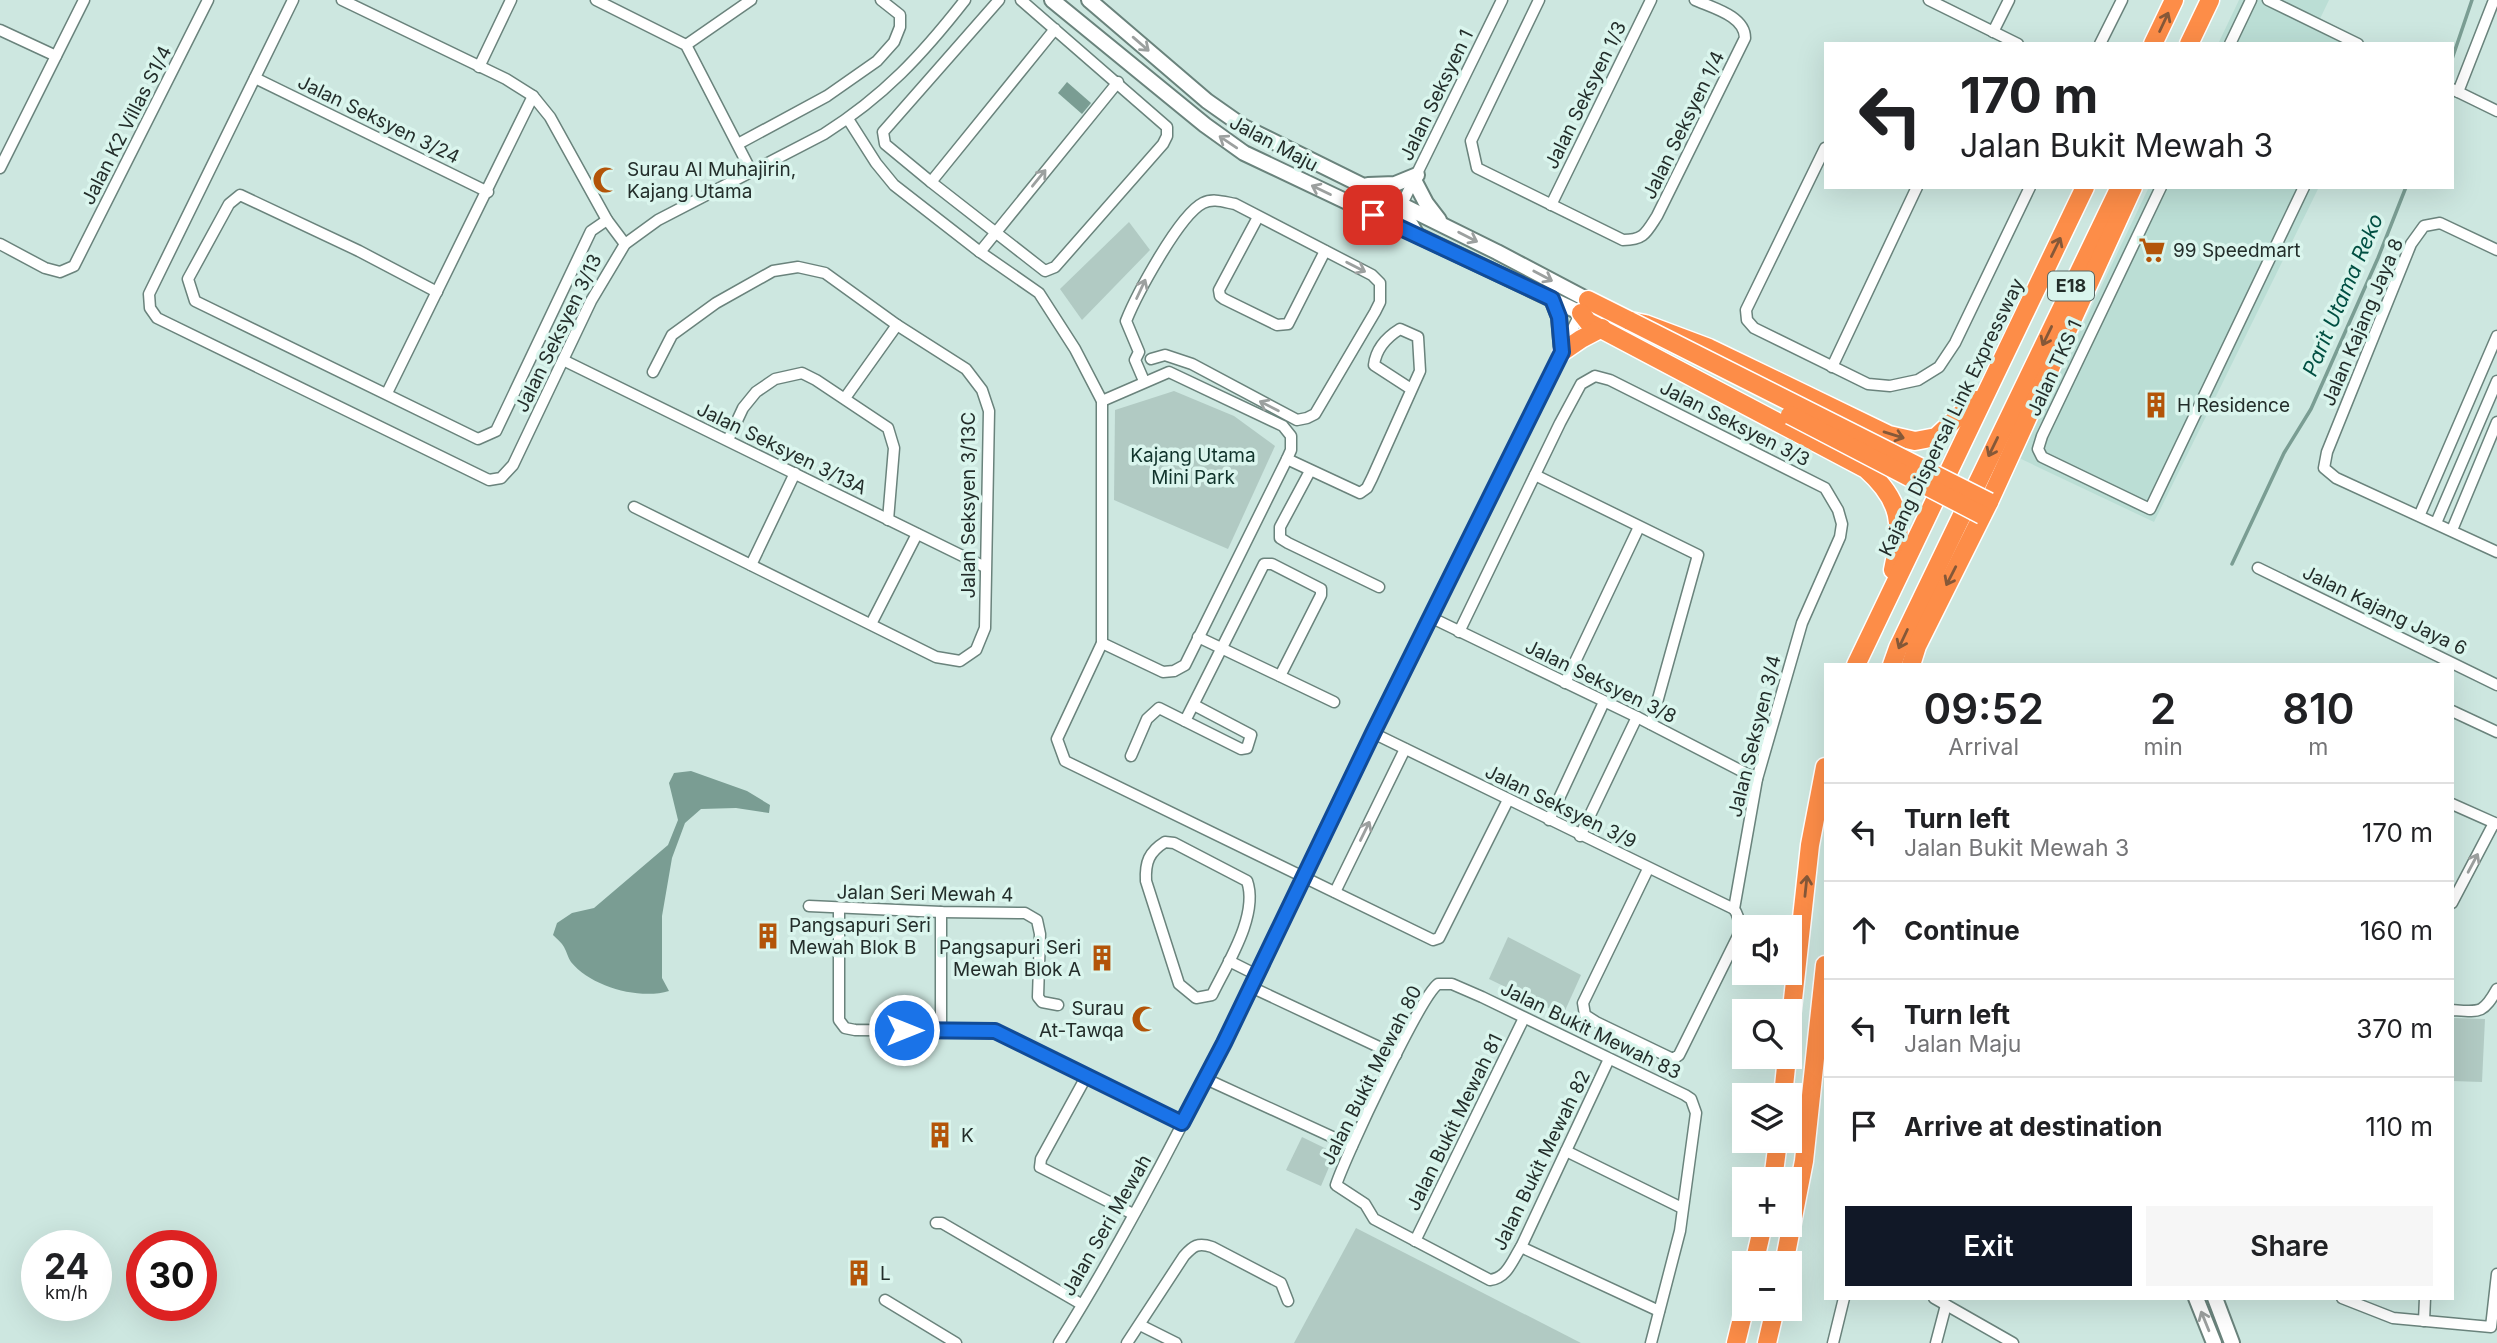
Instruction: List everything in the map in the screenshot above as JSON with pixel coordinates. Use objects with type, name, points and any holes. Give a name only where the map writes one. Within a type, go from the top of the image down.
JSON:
[{"type":"highway","points":[[2154,42],[2174,0]]},
{"type":"highway","points":[[2190,42],[2210,0]]},
{"type":"highway","name":"Kajang Dispersal Link Expressway","points":[[1857,663],[2084,189]]},
{"type":"highway","name":"E18","points":[[1893,663],[1964,508],[2119,189]]},
{"type":"highway","points":[[1912,663],[1917,646],[1986,508],[2132,189]]},
{"type":"highway","points":[[1584,306],[1645,324],[1709,348],[1889,435],[1915,441],[1936,437],[1954,422],[1973,403],[1994,374]]},
{"type":"highway","points":[[1584,306],[1593,315],[1986,508]]},
{"type":"highway","points":[[1584,306],[1588,322],[1866,469],[1882,484],[1892,497],[1900,530],[1888,594]]},
{"type":"highway","points":[[1630,321],[1986,508]]},
{"type":"highway","points":[[1562,352],[1602,328]]},
{"type":"highway","points":[[1793,999],[1810,845],[1824,773]]},
{"type":"highway","points":[[1787,1251],[1804,1161],[1824,974]]},
{"type":"highway","points":[[1804,1161],[1816,1129],[1824,1072]]},
{"type":"highway","points":[[1736,1343],[1741,1321]]},
{"type":"highway","points":[[1767,1343],[1772,1321]]},
{"type":"street","points":[[0,168],[84,0]]},
{"type":"street","name":"Jalan K2 Villas S1/4","points":[[0,244],[45,268],[60,272],[74,266],[208,0]]},
{"type":"street","points":[[255,78],[293,0]]},
{"type":"street","points":[[342,0],[506,79],[533,96],[550,117],[607,220],[625,244]]},
{"type":"street","points":[[479,67],[511,0]]},
{"type":"street","points":[[596,0],[686,45],[751,171]]},
{"type":"street","points":[[618,11],[624,0]]},
{"type":"street","points":[[686,45],[751,0]]},
{"type":"street","points":[[738,144],[827,96],[877,61],[894,41],[900,27],[900,15],[881,0]]},
{"type":"street","name":"Jalan Seksyen 3/13","points":[[255,78],[149,294],[150,308],[158,318],[489,481],[500,478],[513,465],[591,301],[625,244],[658,220],[848,119],[892,84],[932,42],[965,0]]},
{"type":"street","points":[[999,0],[883,132],[885,144],[1045,271],[1055,267],[1163,144],[1167,127],[1021,0]]},
{"type":"street","name":"Jalan Maju","points":[[1052,0],[1224,141],[1244,153],[1552,299],[1584,306]]},
{"type":"street","name":"Jalan Maju","points":[[1089,0],[1207,101],[1244,127],[1443,225],[1584,306]]},
{"type":"street","name":"Jalan Seksyen 1","points":[[1402,204],[1502,0]]},
{"type":"street","points":[[1539,0],[1471,141],[1477,168],[1550,205]]},
{"type":"street","name":"Jalan Seksyen 1/3","points":[[1550,205],[1651,0]]},
{"type":"street","name":"Jalan Seksyen 1/4","points":[[1550,205],[1623,240],[1637,240],[1644,235],[1657,216],[1745,38],[1745,29],[1739,21],[1695,0]]},
{"type":"street","points":[[1928,0],[2014,42]]},
{"type":"street","points":[[1993,32],[2009,0]]},
{"type":"street","points":[[2101,42],[2122,0]]},
{"type":"street","points":[[2231,42],[2251,0]]},
{"type":"street","points":[[2268,0],[2354,42]]},
{"type":"street","points":[[2494,0],[2455,90],[2497,111]]},
{"type":"street","points":[[931,182],[1055,29]]},
{"type":"street","points":[[0,30],[56,56]]},
{"type":"street","name":"Jalan Seksyen 3/24","points":[[255,78],[488,192]]},
{"type":"street","points":[[980,252],[1118,82]]},
{"type":"street","points":[[387,393],[533,96]]},
{"type":"street","points":[[848,119],[894,186],[1039,293],[1075,349],[1102,401],[1102,643],[1057,739],[1065,761],[1433,940],[1438,938],[1508,800]]},
{"type":"street","points":[[1824,150],[1746,310],[1747,320],[1754,328],[1868,384],[1890,386],[1918,380],[1939,368],[1955,343],[2029,189]]},
{"type":"street","points":[[1363,185],[1395,184],[1415,177],[1426,203],[1443,225]]},
{"type":"street","points":[[1832,367],[1916,189]]},
{"type":"street","name":"Jalan TKS 1","points":[[2160,189],[2038,449],[2042,457],[2150,509],[2303,189]]},
{"type":"street","points":[[437,292],[359,251],[240,195],[229,204],[188,279],[195,301],[478,439],[496,431],[591,231],[607,220]]},
{"type":"street","points":[[1144,381],[1135,360],[1139,352],[1126,321],[1146,277],[1192,211],[1204,202],[1218,200],[1234,204],[1372,275],[1380,283],[1381,293],[1375,312],[1315,414],[1307,418],[1297,420],[1192,365],[1166,355],[1150,359]]},
{"type":"street","points":[[1355,206],[1383,208],[1402,204],[1406,218],[1418,236]]},
{"type":"street","points":[[1258,217],[1219,290],[1224,299],[1277,325],[1288,324],[1325,251]]},
{"type":"street","name":"Jalan Kajang Jaya 8","points":[[2420,514],[2336,478],[2324,468],[2327,452],[2411,244],[2424,226],[2440,223],[2497,250]]},
{"type":"street","name":"Jalan Seksyen 3/13C","points":[[634,507],[936,657],[960,661],[976,650],[985,628],[989,411],[982,390],[966,369],[897,325],[825,273],[798,267],[773,271],[716,303],[672,334],[653,372]]},
{"type":"street","points":[[1552,299],[1559,317],[1562,352]]},
{"type":"street","name":"Jalan Seri Mewah","points":[[1059,1343],[1206,1079],[1584,306]]},
{"type":"street","points":[[845,398],[897,325]]},
{"type":"street","points":[[1287,459],[1360,493],[1367,488],[1372,478],[1420,371],[1418,337],[1400,329],[1389,336],[1375,356],[1374,365],[1411,389]]},
{"type":"street","points":[[2497,336],[2420,514],[2497,552]]},
{"type":"street","points":[[1139,352],[1149,354],[1157,377]]},
{"type":"street","name":"Jalan Seksyen 3/13A","points":[[563,360],[985,567]]},
{"type":"street","points":[[1102,401],[1169,372],[1283,426],[1291,436],[1287,459],[1185,665],[1163,673],[1102,643]]},
{"type":"street","points":[[728,440],[743,408],[756,392],[775,379],[802,373],[845,398],[888,428],[894,448],[888,520]]},
{"type":"street","name":"Jalan Seksyen 3/3","points":[[1535,475],[1581,384],[1595,376],[1611,380],[1825,488],[1838,510],[1842,524],[1840,537]]},
{"type":"street","points":[[2436,523],[2497,381]]},
{"type":"street","points":[[2452,530],[2497,422]]},
{"type":"street","points":[[1310,471],[1280,527],[1280,538],[1379,587]]},
{"type":"street","points":[[751,565],[795,473]]},
{"type":"street","points":[[1459,632],[1535,475],[1698,555],[1651,724]]},
{"type":"street","points":[[1565,683],[1639,527]]},
{"type":"street","points":[[872,624],[917,534]]},
{"type":"street","name":"Jalan Seksyen 3/4","points":[[1648,869],[1583,1003],[1585,1015],[1673,1059],[1679,1055],[1738,936],[1738,914],[1734,909],[1757,779],[1802,623],[1840,537]]},
{"type":"street","points":[[1185,721],[1264,564],[1272,564],[1321,589],[1321,595],[1280,676]]},
{"type":"street","name":"Jalan Kajang Jaya 6","points":[[2258,568],[2452,663]]},
{"type":"street","name":"Jalan Seksyen 3/8","points":[[1430,617],[1651,724],[1757,779]]},
{"type":"street","points":[[1198,637],[1334,702]]},
{"type":"street","name":"Jalan Kajang Jaya 6","points":[[2454,664],[2497,685]]},
{"type":"street","points":[[1549,820],[1604,702]]},
{"type":"street","points":[[1131,756],[1147,719],[1159,708],[1241,749],[1247,748],[1251,735],[1194,705]]},
{"type":"street","points":[[2454,712],[2497,732]]},
{"type":"street","points":[[1580,836],[1637,718]]},
{"type":"street","name":"Jalan Seksyen 3/9","points":[[1373,733],[1734,909]]},
{"type":"street","points":[[1335,892],[1405,749]]},
{"type":"street","points":[[2454,805],[2496,823],[2454,899]]},
{"type":"street","points":[[1165,842],[1174,843],[1247,881],[1251,893],[1250,914],[1229,961],[1212,995],[1196,998],[1179,984],[1146,881],[1145,868],[1148,858],[1154,849],[1165,842]]},
{"type":"street","name":"Jalan Seri Mewah 4","points":[[809,906],[1025,913],[1037,920],[1040,934],[1038,997],[1042,1002],[1058,1005]]},
{"type":"street","points":[[839,909],[839,1020],[845,1028],[995,1031],[1182,1123]]},
{"type":"street","points":[[941,912],[941,1030]]},
{"type":"street","points":[[1229,961],[1257,975]]},
{"type":"street","name":"Jalan Bukit Mewah 83","points":[[1438,984],[1451,984],[1524,1018],[1685,1095],[1694,1104],[1696,1113],[1679,1231],[1651,1343]]},
{"type":"street","name":"Jalan Bukit Mewah 80","points":[[1415,1241],[1374,1219],[1365,1204],[1336,1184],[1396,1055],[1427,997],[1438,984]]},
{"type":"street","points":[[1251,987],[1396,1055]]},
{"type":"street","points":[[2454,1010],[2478,1012],[2487,1007],[2497,989]]},
{"type":"street","name":"Jalan Bukit Mewah 81","points":[[1415,1241],[1524,1018]]},
{"type":"street","name":"Jalan Bukit Mewah 82","points":[[1415,1241],[1490,1280],[1504,1275],[1521,1247],[1609,1059]]},
{"type":"street","points":[[1086,1077],[1041,1159],[1040,1167],[1133,1214]]},
{"type":"street","points":[[1206,1079],[1352,1146]]},
{"type":"street","points":[[1566,1151],[1682,1208]]},
{"type":"street","points":[[936,1223],[942,1223],[1082,1304]]},
{"type":"street","points":[[1127,1343],[1193,1245],[1212,1247],[1281,1283],[1288,1301]]},
{"type":"street","points":[[1521,1247],[1659,1311]]},
{"type":"street","points":[[2347,1300],[2393,1318],[2491,1327],[2497,1274]]},
{"type":"street","points":[[885,1300],[956,1343]]},
{"type":"street","points":[[1833,1343],[1843,1300]]},
{"type":"street","points":[[1937,1300],[2013,1343]]},
{"type":"street","points":[[2197,1300],[2214,1343]]},
{"type":"street","points":[[2216,1300],[2232,1343]]},
{"type":"street","points":[[2222,1300],[2224,1321]]},
{"type":"street","points":[[2424,1321],[2425,1300]]},
{"type":"street","points":[[1936,1343],[1946,1305]]},
{"type":"street","points":[[1140,1325],[1176,1343]]},
{"type":"shaded area","points":[[2239,0],[2329,0],[2317,25],[2353,42],[2219,42]]},
{"type":"shaded area","points":[[1067,82],[1091,103],[1082,114],[1058,93]]},
{"type":"shaded area","points":[[2148,189],[2318,189],[2154,522],[2019,458]]},
{"type":"shaded area","points":[[691,771],[747,791],[770,805],[769,813],[736,808],[701,809],[685,823],[672,858],[662,916],[662,978],[669,991],[644,994],[603,985],[571,962],[563,946],[553,935],[557,923],[572,913],[594,908],[668,845],[678,820],[669,783],[674,773]]},
{"type":"green space","points":[[1129,222],[1150,250],[1082,320],[1060,289]]},
{"type":"green space","name":"Kajang Utama Mini Park","points":[[1174,391],[1234,416],[1275,446],[1228,549],[1114,500],[1115,410]]},
{"type":"green space","points":[[1508,937],[1581,975],[1563,1015],[1489,979]]},
{"type":"green space","points":[[2454,1018],[2485,1019],[2482,1082],[2454,1081]]},
{"type":"green space","points":[[1302,1137],[1335,1153],[1321,1186],[1286,1170]]},
{"type":"green space","points":[[1356,1228],[1581,1343],[1294,1343]]},
{"type":"waterway","name":"Parit Utama Reko","points":[[2454,53],[2472,0]]},
{"type":"waterway","name":"Parit Utama Reko","points":[[2232,564],[2284,453],[2311,409],[2378,258],[2405,189]]},
{"type":"place","name":"Surau Al Muhajirin, Kajang Utama","points":[[606,180]]},
{"type":"place","name":"99 Speedmart","points":[[2152,250]]},
{"type":"place","name":"H Residence","points":[[2156,405]]},
{"type":"place","name":"Pangsapuri Seri Mewah Blok B","points":[[768,936]]},
{"type":"place","name":"Pangsapuri Seri Mewah Blok A","points":[[1102,958]]},
{"type":"place","name":"Surau At-Tawqa","points":[[1145,1019]]},
{"type":"place","name":"K","points":[[940,1135]]},
{"type":"place","name":"L","points":[[859,1273]]},
{"type":"route","points":[[904,1030],[995,1031],[1182,1123],[1224,1043],[1373,733],[1562,352],[1559,317],[1552,299],[1373,215]]}]
